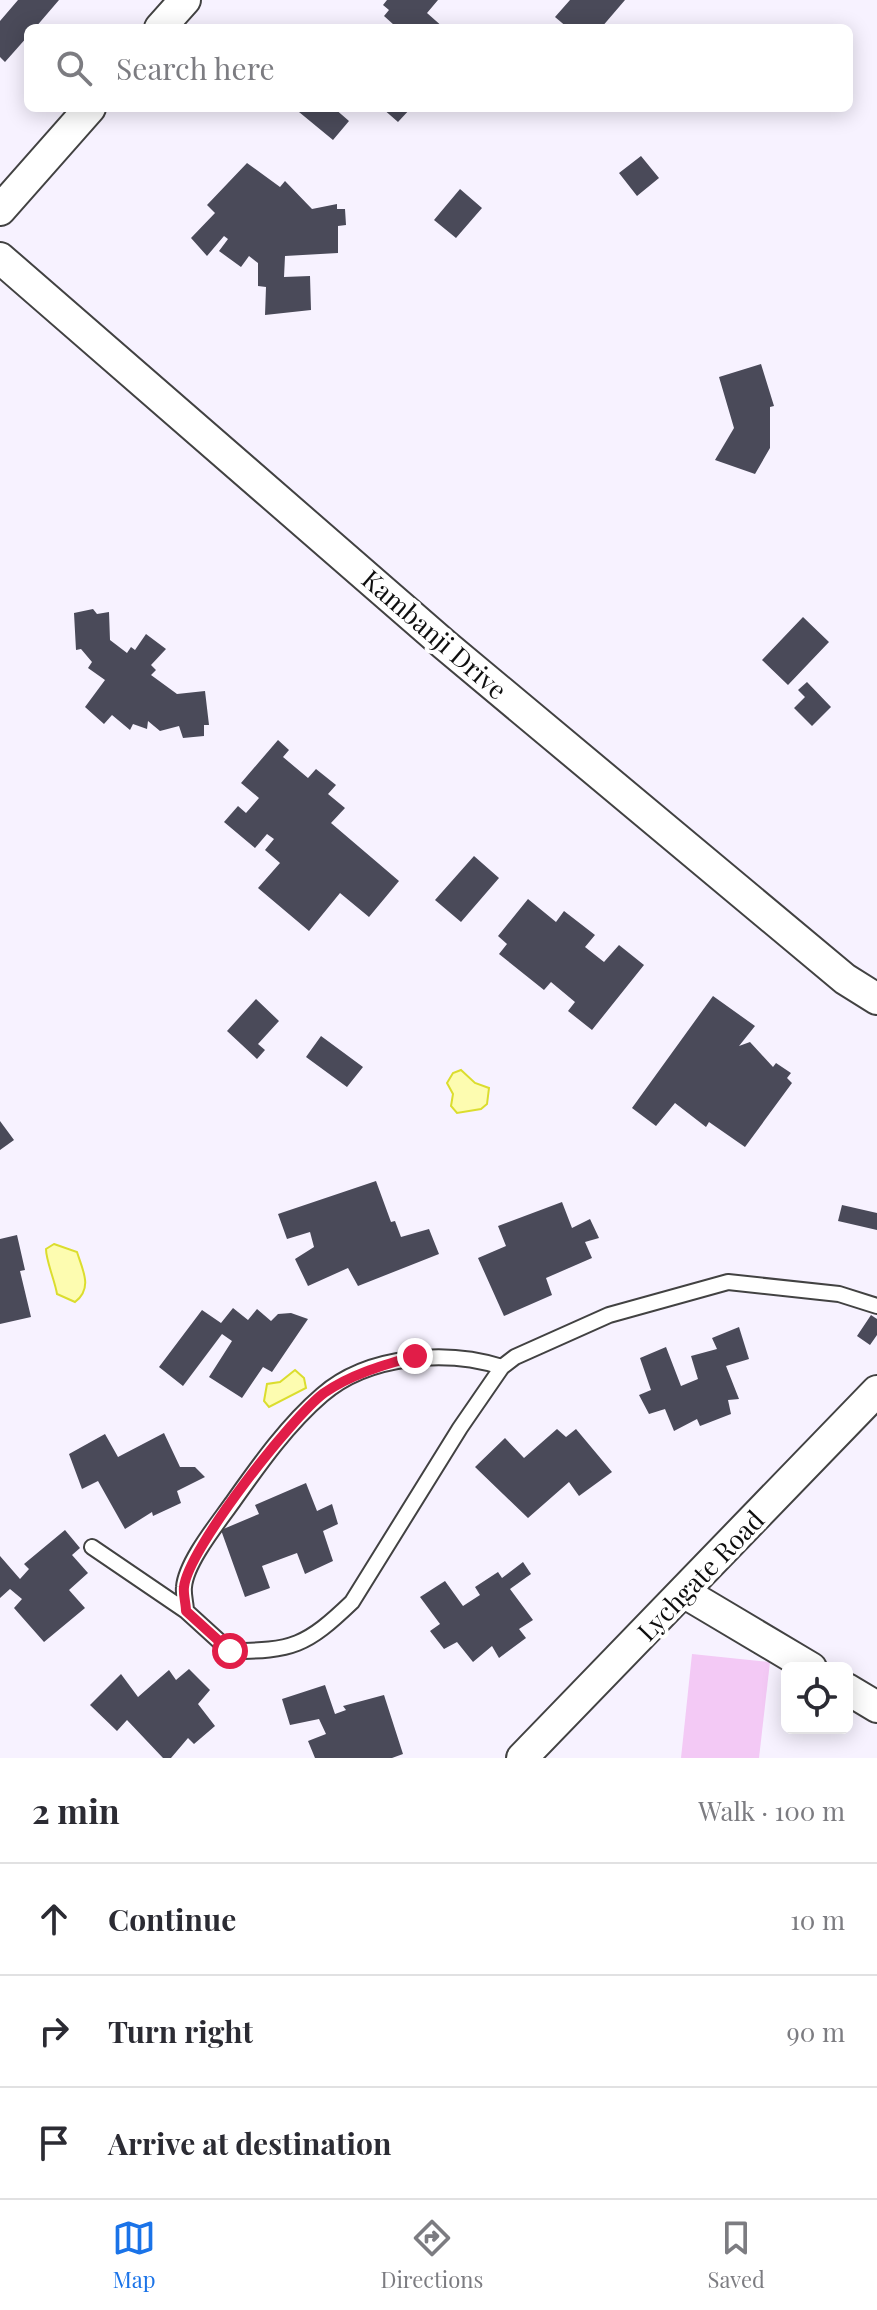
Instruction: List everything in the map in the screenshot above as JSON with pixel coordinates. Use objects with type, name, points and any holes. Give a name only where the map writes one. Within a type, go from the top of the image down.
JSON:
[{"type":"street","points":[[164,24],[185,0]]},
{"type":"street","points":[[0,210],[86,112]]},
{"type":"street","name":"Kambanji Drive","points":[[0,258],[639,810],[833,970],[877,999]]},
{"type":"street","name":"Lychgate Road","points":[[522,1758],[685,1593],[877,1391]]},
{"type":"street","points":[[685,1593],[801,1662]]},
{"type":"street","points":[[853,1693],[877,1707]]},
{"type":"lane","points":[[92,1547],[186,1611],[230,1651],[295,1647],[322,1630],[352,1602],[502,1367],[609,1315],[728,1282],[839,1294],[877,1306]]},
{"type":"lane","points":[[186,1611],[184,1585],[204,1542],[263,1459],[323,1394],[374,1367],[415,1356],[464,1359],[502,1367]]},
{"type":"shaded area","points":[[461,1070],[475,1083],[489,1088],[487,1104],[481,1109],[457,1113],[451,1106],[453,1094],[447,1083],[453,1073]]},
{"type":"shaded area","points":[[54,1244],[77,1252],[85,1285],[75,1302],[57,1294],[46,1249]]},
{"type":"shaded area","points":[[295,1370],[304,1378],[306,1388],[269,1407],[264,1401],[267,1384],[280,1382]]},
{"type":"shaded area","points":[[692,1654],[770,1662],[759,1758],[681,1758]]},
{"type":"building","points":[[18,0],[59,0],[38,24],[24,24],[24,41],[5,62],[0,57],[0,21]]},
{"type":"building","points":[[387,0],[438,0],[427,13],[439,24],[393,24],[384,16],[389,10],[383,5]]},
{"type":"building","points":[[570,0],[625,0],[604,24],[563,24],[555,17]]},
{"type":"building","points":[[299,112],[339,112],[349,121],[333,140]]},
{"type":"building","points":[[387,112],[407,112],[398,122]]},
{"type":"building","points":[[641,156],[659,178],[637,196],[619,173]]},
{"type":"building","points":[[247,163],[280,187],[285,181],[312,209],[337,204],[337,209],[345,209],[346,225],[338,226],[338,253],[285,256],[284,277],[310,276],[311,310],[265,315],[266,287],[258,286],[258,263],[249,256],[241,267],[219,251],[228,239],[224,236],[207,256],[191,238],[215,213],[207,205]]},
{"type":"building","points":[[460,189],[482,208],[456,238],[434,220]]},
{"type":"building","points":[[761,364],[774,406],[770,407],[770,448],[755,474],[715,460],[734,428],[719,377]]},
{"type":"building","points":[[93,609],[97,614],[109,612],[110,640],[127,653],[131,647],[135,650],[146,634],[166,649],[151,665],[156,670],[151,675],[177,694],[205,691],[209,725],[204,725],[204,736],[183,738],[179,726],[160,731],[148,721],[147,729],[133,724],[130,730],[112,715],[104,724],[85,707],[105,680],[88,668],[92,662],[81,649],[76,650],[74,613]]},
{"type":"building","points":[[803,617],[829,642],[788,685],[762,660]]},
{"type":"building","points":[[807,682],[831,707],[812,726],[794,708],[805,697],[798,690]]},
{"type":"building","points":[[278,740],[289,750],[283,757],[308,778],[316,769],[336,785],[328,794],[345,808],[331,823],[399,881],[369,917],[340,893],[309,931],[258,888],[280,863],[265,850],[274,839],[267,834],[255,848],[224,822],[238,806],[246,813],[259,798],[241,783]]},
{"type":"building","points":[[474,856],[499,878],[461,922],[435,900]]},
{"type":"building","points":[[528,899],[556,922],[564,911],[595,935],[585,947],[604,962],[619,945],[644,965],[592,1030],[568,1011],[575,1002],[551,982],[544,990],[499,954],[507,944],[498,936]]},
{"type":"building","points":[[713,996],[755,1026],[739,1046],[750,1042],[773,1067],[776,1063],[791,1073],[787,1078],[792,1083],[745,1147],[709,1122],[706,1127],[675,1103],[656,1126],[632,1108]]},
{"type":"building","points":[[256,999],[279,1021],[258,1044],[265,1050],[257,1059],[227,1031]]},
{"type":"building","points":[[321,1036],[363,1067],[347,1087],[306,1057]]},
{"type":"building","points":[[0,1121],[14,1140],[0,1150]]},
{"type":"building","points":[[376,1181],[391,1222],[395,1221],[401,1237],[429,1229],[439,1254],[358,1286],[348,1268],[308,1286],[295,1259],[314,1247],[310,1232],[287,1239],[278,1214]]},
{"type":"building","points":[[562,1202],[572,1228],[590,1219],[599,1238],[585,1242],[592,1258],[546,1278],[552,1295],[504,1316],[478,1258],[506,1246],[498,1226]]},
{"type":"building","points":[[842,1205],[877,1213],[877,1230],[838,1221]]},
{"type":"building","points":[[17,1235],[25,1270],[20,1271],[31,1317],[0,1324],[0,1239]]},
{"type":"building","points":[[233,1308],[248,1320],[257,1309],[271,1321],[278,1314],[291,1313],[308,1319],[272,1372],[263,1367],[242,1398],[209,1377],[232,1341],[222,1334],[183,1386],[159,1367],[202,1310],[221,1323]]},
{"type":"building","points":[[871,1315],[877,1319],[877,1335],[870,1345],[857,1336]]},
{"type":"building","points":[[739,1327],[749,1359],[726,1366],[739,1399],[728,1400],[731,1414],[700,1426],[697,1419],[674,1431],[665,1409],[649,1414],[639,1395],[651,1390],[640,1358],[666,1347],[681,1386],[698,1379],[691,1356],[717,1349],[712,1338]]},
{"type":"building","points":[[557,1429],[566,1437],[576,1429],[612,1472],[579,1496],[569,1482],[528,1518],[475,1467],[505,1438],[524,1458]]},
{"type":"building","points":[[164,1433],[180,1467],[195,1467],[205,1477],[177,1491],[181,1503],[153,1516],[152,1512],[125,1529],[98,1481],[82,1489],[69,1454],[105,1434],[118,1457]]},
{"type":"building","points":[[306,1483],[317,1511],[332,1504],[338,1524],[323,1531],[333,1561],[305,1574],[297,1553],[262,1566],[270,1588],[245,1597],[221,1530],[259,1514],[255,1505]]},
{"type":"building","points":[[65,1530],[80,1548],[72,1555],[88,1573],[69,1590],[85,1608],[44,1642],[14,1608],[22,1599],[10,1589],[0,1598],[0,1556],[20,1579],[29,1569],[24,1564]]},
{"type":"building","points":[[523,1562],[531,1574],[510,1589],[533,1620],[519,1629],[526,1638],[499,1658],[492,1646],[473,1662],[457,1642],[444,1649],[430,1631],[440,1624],[420,1597],[445,1581],[463,1606],[480,1595],[475,1587],[498,1572],[502,1578]]},
{"type":"building","points":[[189,1669],[210,1690],[198,1704],[215,1726],[194,1744],[188,1738],[171,1758],[163,1758],[127,1720],[117,1731],[90,1705],[121,1674],[138,1697],[169,1670],[176,1680]]},
{"type":"building","points":[[325,1685],[335,1714],[346,1710],[343,1706],[384,1695],[403,1754],[392,1758],[315,1758],[308,1741],[326,1734],[319,1719],[290,1725],[282,1699]]},
{"type":"route","points":[[230,1651],[186,1611],[184,1585],[204,1542],[263,1459],[323,1394],[374,1367],[415,1356]]}]
